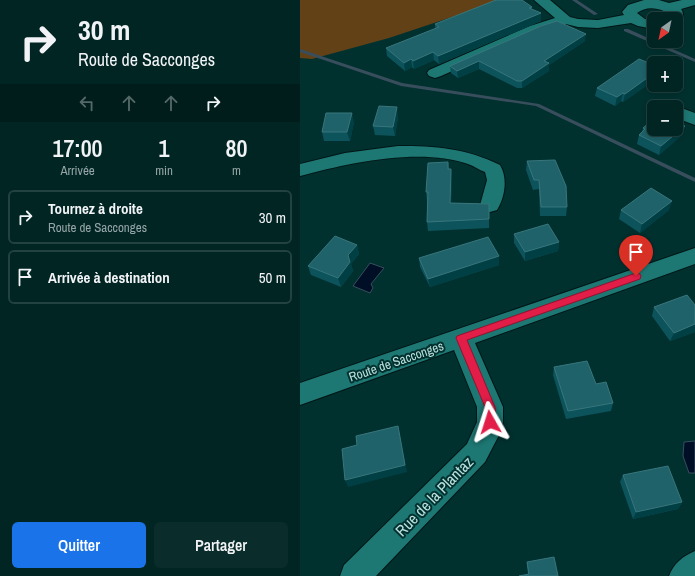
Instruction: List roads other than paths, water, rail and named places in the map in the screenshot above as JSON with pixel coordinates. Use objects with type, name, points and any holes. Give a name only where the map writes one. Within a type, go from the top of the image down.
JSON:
[{"type":"street","points":[[541,0],[553,8],[565,20]]},
{"type":"street","points":[[675,12],[695,0]]},
{"type":"street","points":[[632,18],[629,12],[632,7],[639,3],[655,3],[671,12]]},
{"type":"street","points":[[435,73],[535,29],[565,20],[578,23],[598,24],[632,18],[647,24]]},
{"type":"street","points":[[683,115],[695,120]]},
{"type":"street","points":[[300,170],[322,163],[353,157],[416,152],[463,156],[482,162],[493,169],[496,180],[490,205]]},
{"type":"street","name":"Route de Sacconges","points":[[300,394],[695,256]]},
{"type":"street","name":"Rue de la Plantaz","points":[[355,576],[476,453],[485,437],[490,422],[490,407],[461,338]]},
{"type":"street","points":[[684,576],[695,566]]},
{"type":"water","points":[[370,263],[384,268],[371,284],[373,288],[370,293],[353,286]]},
{"type":"water","points":[[695,441],[695,473],[689,473],[683,456],[684,442]]},
{"type":"waterway","points":[[574,0],[596,14]]},
{"type":"waterway","points":[[626,30],[695,61]]},
{"type":"waterway","points":[[300,50],[401,84],[537,105],[695,180]]}]
